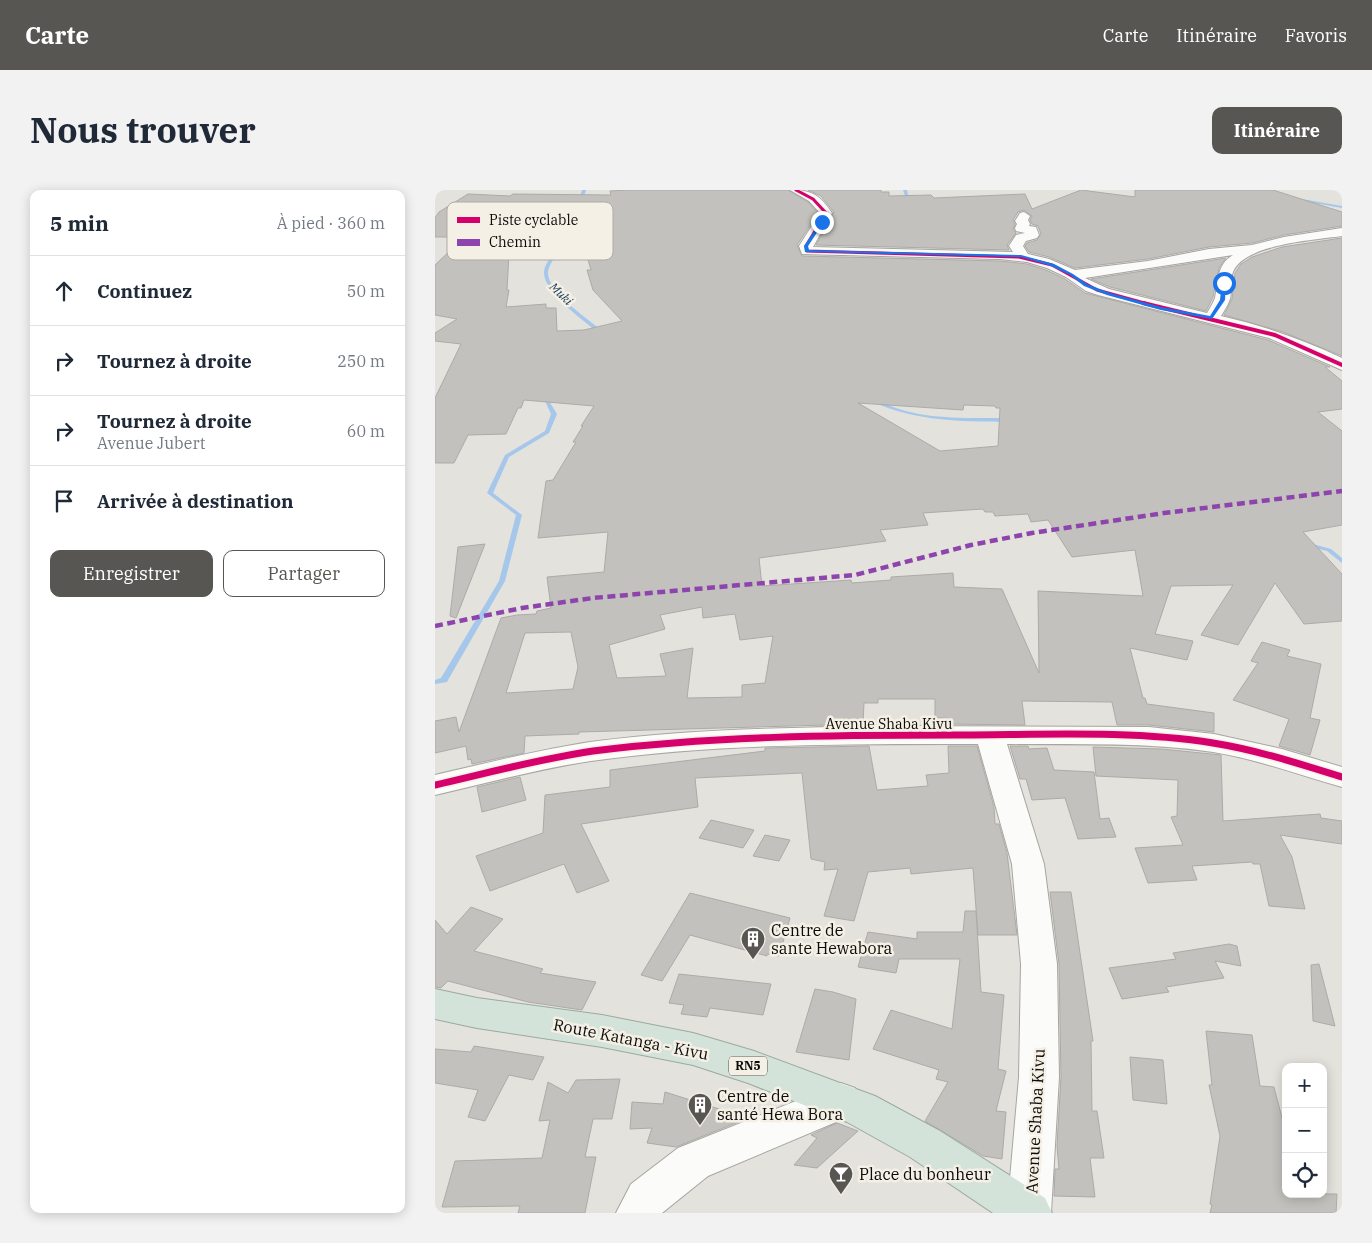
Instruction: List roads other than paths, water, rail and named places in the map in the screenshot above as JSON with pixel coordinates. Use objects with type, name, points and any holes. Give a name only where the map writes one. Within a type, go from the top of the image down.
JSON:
[{"type":"highway","name":"Route Katanga - Kivu","points":[[435,1004],[477,1013],[602,1031],[693,1049],[754,1068],[861,1109],[925,1144],[1029,1213]]},
{"type":"street","points":[[796,190],[815,200],[825,213],[806,246],[807,251],[1021,256],[1037,259],[1072,274],[1085,285],[1108,294],[1267,332],[1342,365]]},
{"type":"street","points":[[1021,256],[1016,246],[1021,238],[1032,235],[1031,230],[1021,228],[1025,224],[1021,221],[1024,216]]},
{"type":"street","points":[[1072,274],[1148,265],[1194,255],[1252,248],[1342,232]]},
{"type":"street","points":[[1212,318],[1222,300],[1225,274],[1233,261],[1252,248]]},
{"type":"street","name":"Avenue Shaba Kivu","points":[[991,736],[1028,864],[1039,964],[1039,1077],[1029,1213]]},
{"type":"street","name":"Avenue Shaba Kivu","points":[[435,785],[532,763],[611,749],[755,738],[1149,736],[1214,743],[1282,759],[1342,777]]},
{"type":"street","points":[[639,1213],[646,1199],[693,1162],[841,1101]]},
{"type":"waterway","name":"Muki","points":[[580,202],[584,190]]},
{"type":"waterway","points":[[905,190],[909,202]]},
{"type":"waterway","points":[[1297,199],[1342,207]]},
{"type":"waterway","name":"Muki","points":[[552,260],[546,273],[547,280],[552,288],[603,334]]},
{"type":"waterway","points":[[435,682],[444,680],[502,581],[519,515],[490,493],[507,456],[547,432],[554,414],[547,401],[550,394]]},
{"type":"waterway","points":[[873,400],[889,407],[922,416],[1008,420]]},
{"type":"waterway","points":[[1309,545],[1329,550],[1342,561]]},
{"type":"place","name":"Centre de sante Hewabora","points":[[753,960]]},
{"type":"place","name":"Centre de santé Hewa Bora","points":[[700,1126]]},
{"type":"place","name":"Place du bonheur","points":[[841,1195]]}]
